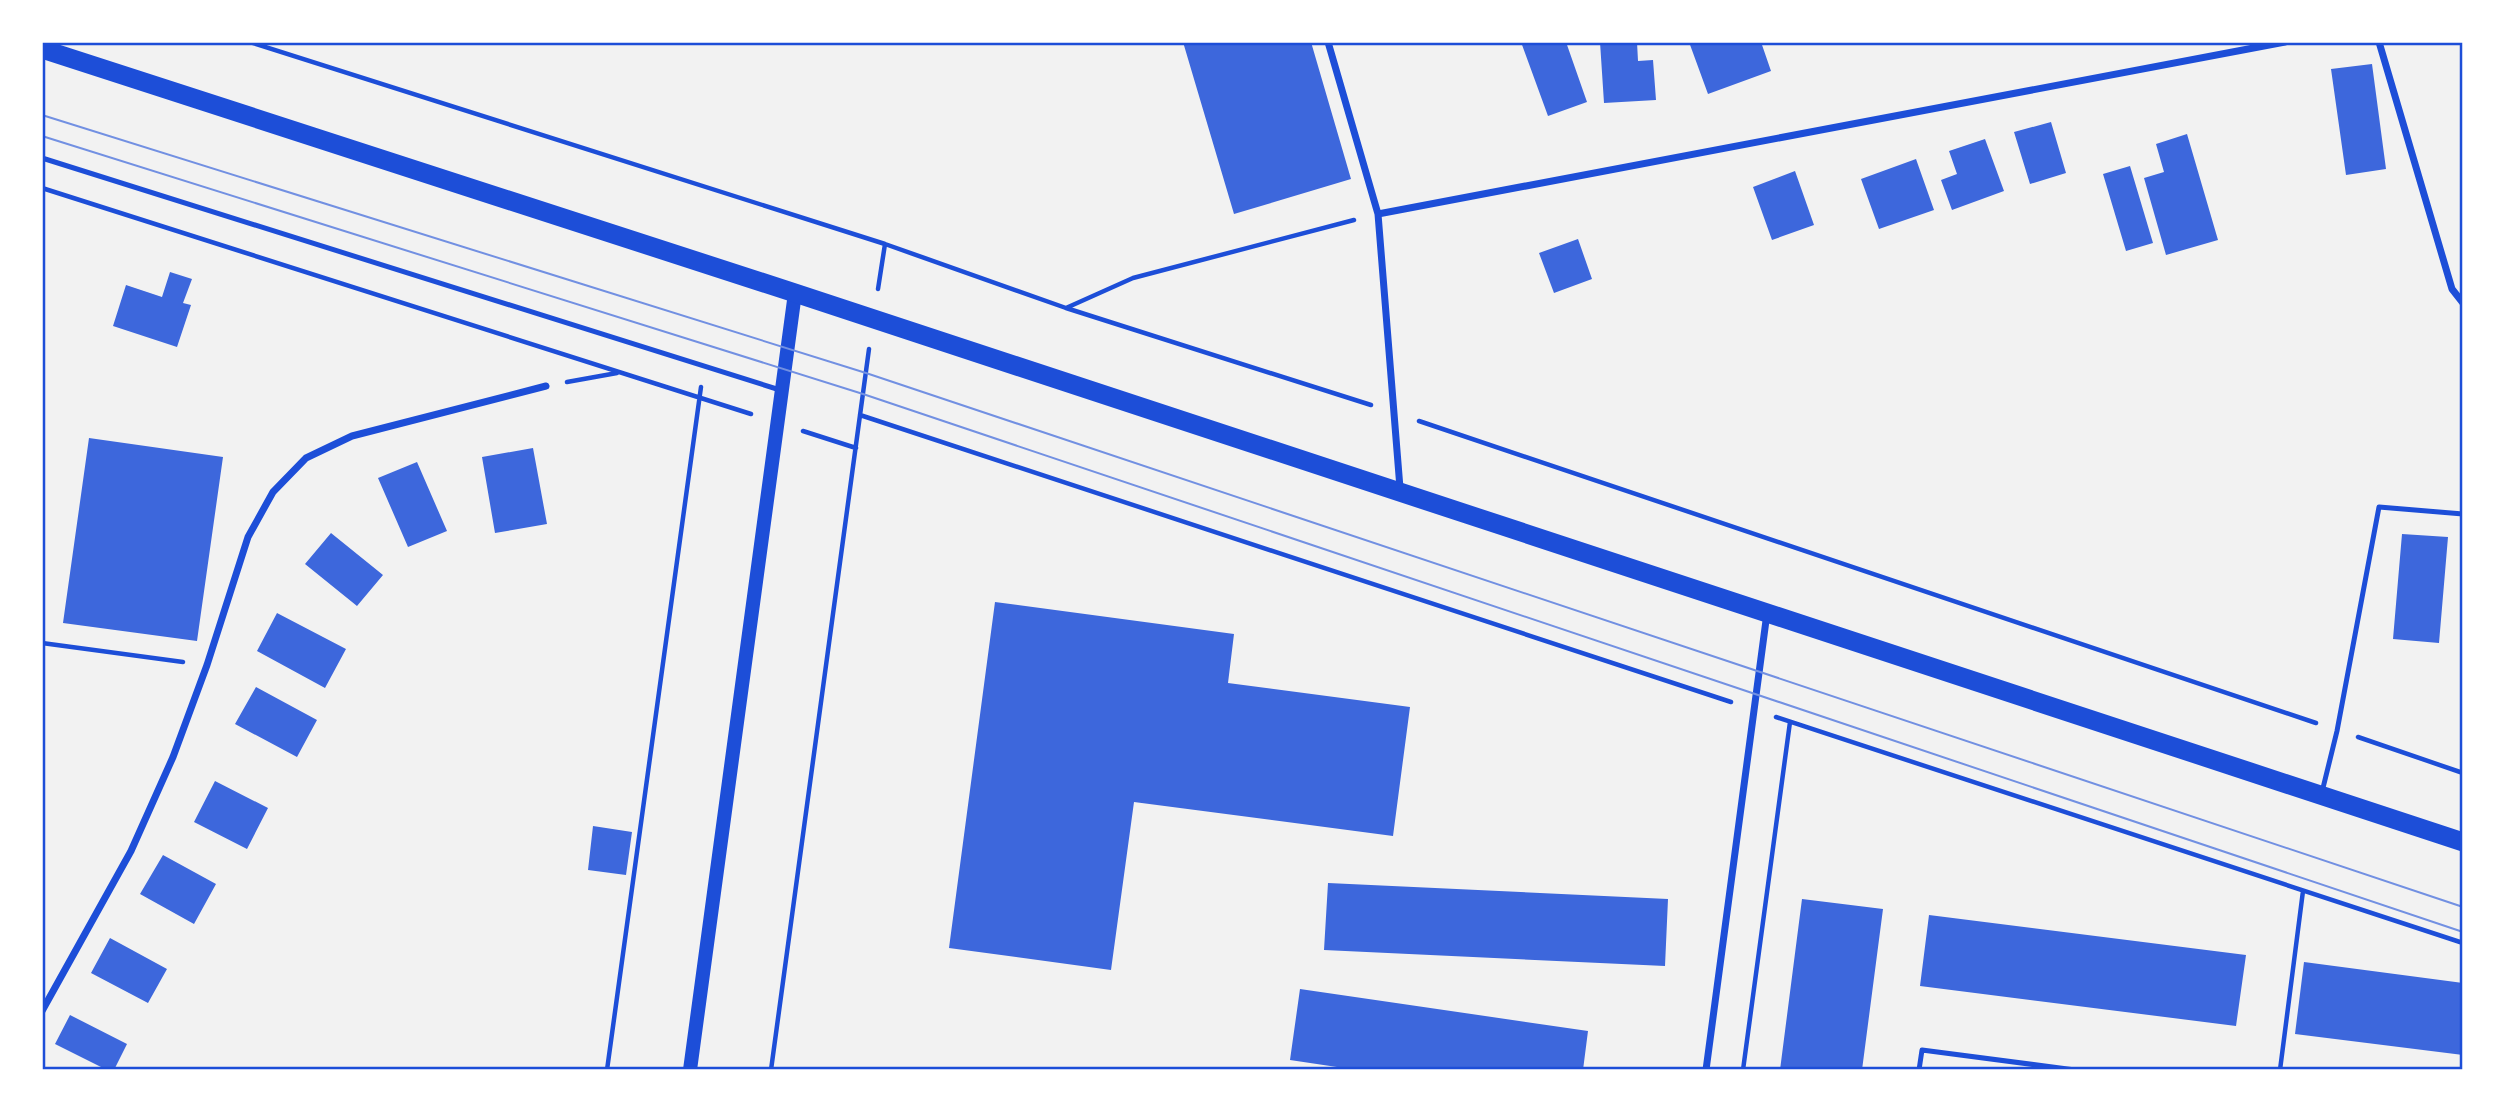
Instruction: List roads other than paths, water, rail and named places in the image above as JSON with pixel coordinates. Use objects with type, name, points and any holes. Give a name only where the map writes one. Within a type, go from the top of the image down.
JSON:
[{"type":"highway","points":[[42,49],[795,293],[2463,842]]},
{"type":"main road","points":[[690,1070],[795,293]]},
{"type":"street","points":[[1328,42],[1378,214],[1400,492]]},
{"type":"street","points":[[1378,214],[2285,42]]},
{"type":"street","points":[[2379,42],[2452,289],[2463,303]]},
{"type":"street","points":[[42,1011],[131,851],[173,757],[207,666],[248,537],[273,492],[306,458],[352,436],[546,386]]},
{"type":"street","points":[[1706,1070],[1767,612]]},
{"type":"lane","points":[[42,158],[782,390]]},
{"type":"lane","points":[[2321,795],[2337,730],[2379,507],[2463,514]]},
{"type":"lane","points":[[1920,1070],[1922,1050],[2075,1070]]},
{"type":"tram line","points":[[42,115],[866,373],[2463,907]]},
{"type":"tram line","points":[[42,136],[863,394],[2463,932]]}]
